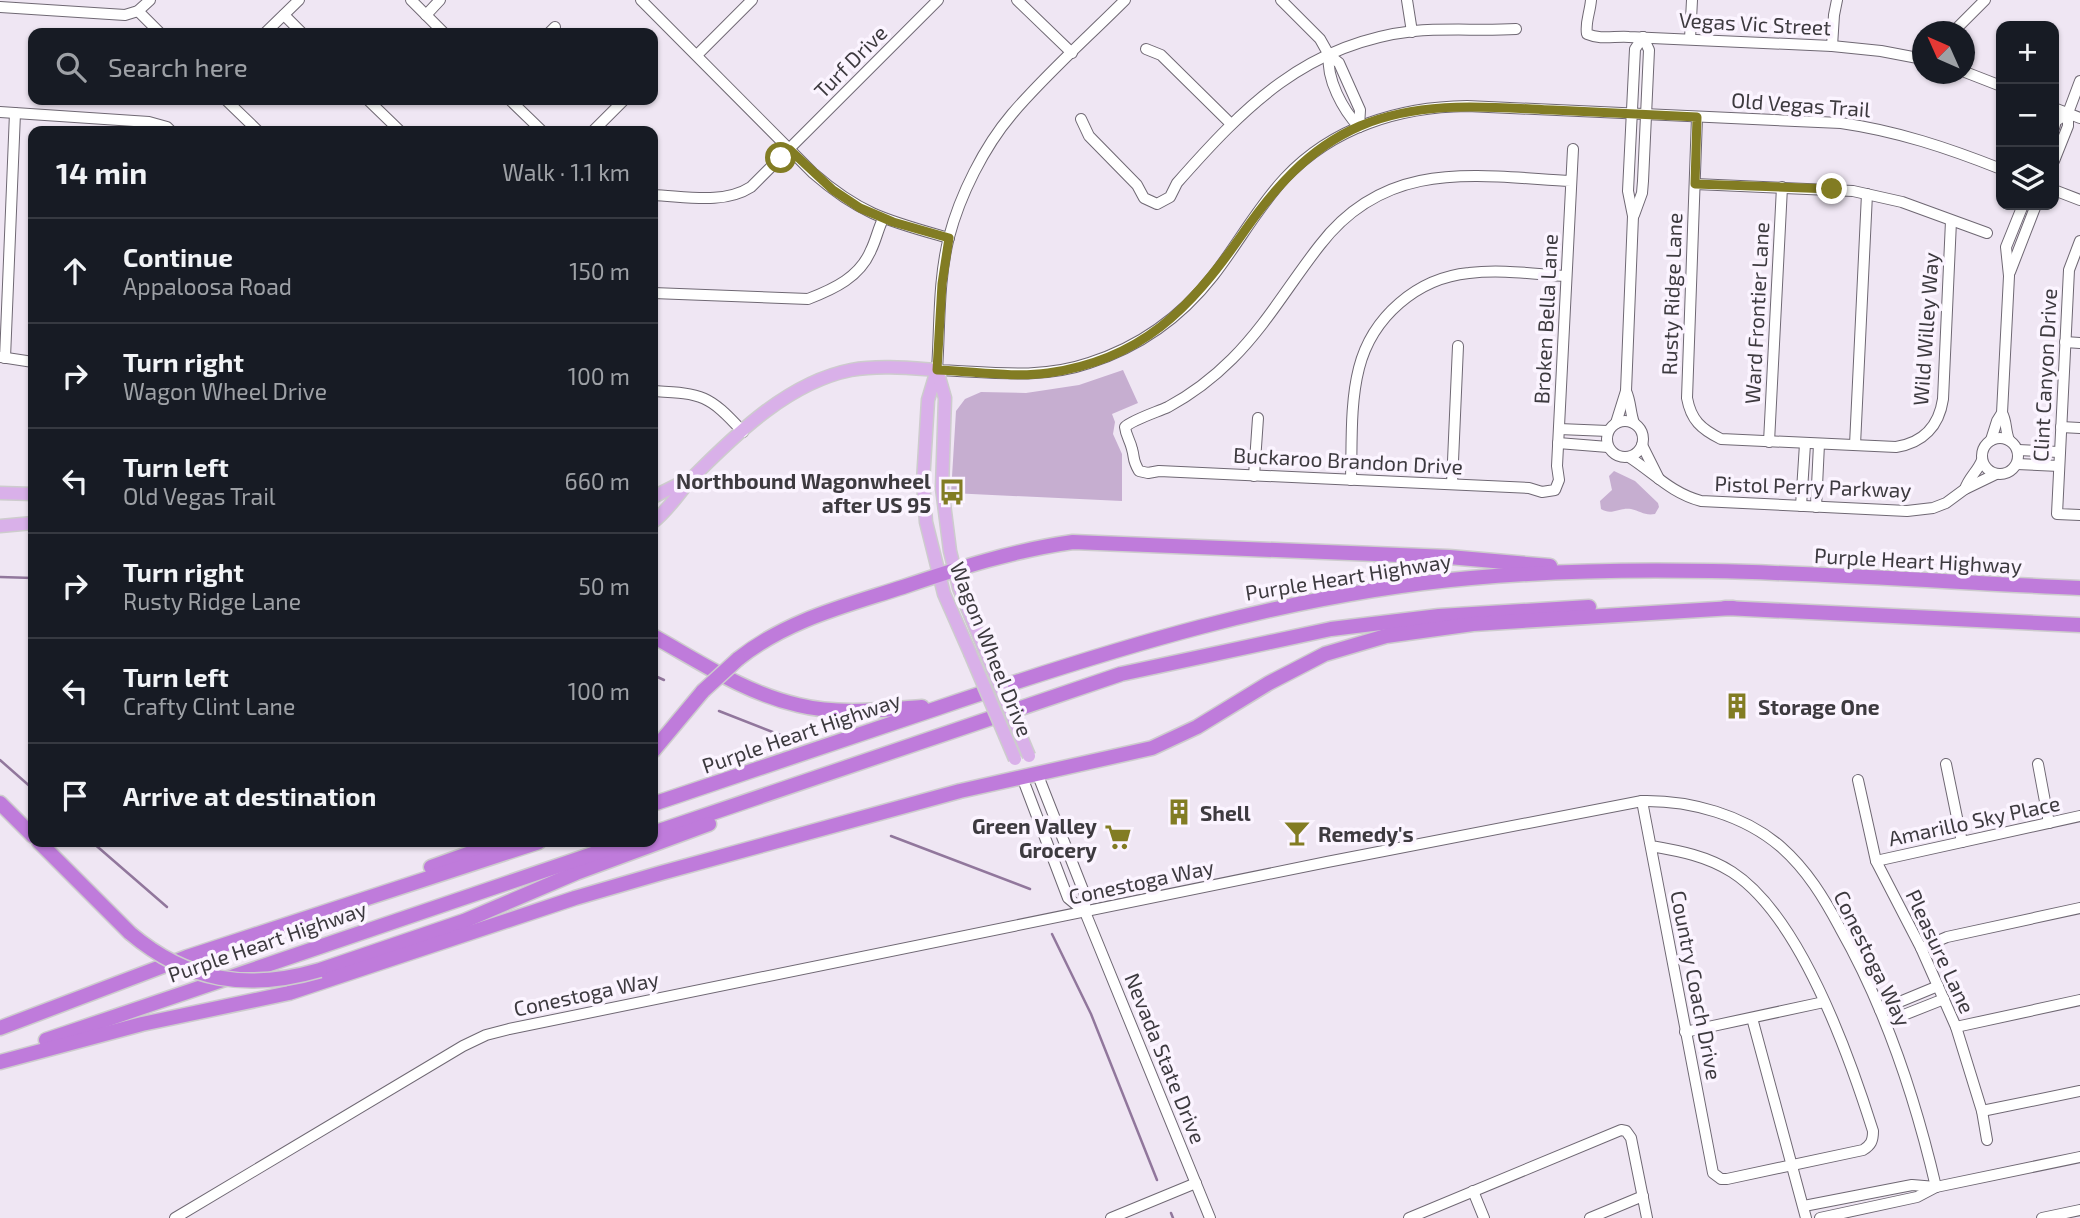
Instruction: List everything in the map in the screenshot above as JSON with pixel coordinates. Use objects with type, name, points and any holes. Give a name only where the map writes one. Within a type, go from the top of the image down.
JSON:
[{"type":"highway","points":[[658,745],[703,691],[738,659],[767,638],[809,617],[938,574],[1047,546],[1098,542],[1449,557],[1603,570]]},
{"type":"highway","name":"Purple Heart Highway","points":[[658,802],[1141,642],[1271,609],[1393,588],[1471,578],[1603,570],[1747,573],[2080,588]]},
{"type":"highway","points":[[658,831],[1121,674],[1331,629],[1439,616],[1567,607],[1733,608],[2080,625]]},
{"type":"highway","points":[[0,1060],[142,1024],[289,993],[636,880],[960,791],[1152,748],[1197,727],[1269,683],[1325,654],[1386,636],[1473,624],[1733,608]]},
{"type":"highway","points":[[658,639],[744,686],[799,705],[846,711],[944,706]]},
{"type":"highway","points":[[658,842],[886,755]]},
{"type":"highway","points":[[0,803],[28,831]]},
{"type":"highway","points":[[44,847],[130,933],[152,950],[176,964],[205,975],[269,981],[320,970],[464,921],[644,847]]},
{"type":"highway","points":[[187,957],[487,847]]},
{"type":"highway","name":"Purple Heart Highway","points":[[0,1028],[187,957],[523,847]]},
{"type":"highway","name":"Purple Heart Highway","points":[[0,1060],[173,995],[613,847]]},
{"type":"main road","points":[[658,517],[694,476],[792,393],[832,375],[852,370],[937,370]]},
{"type":"main road","name":"Wagon Wheel Drive","points":[[937,370],[928,400],[923,482],[926,522],[938,574],[1022,777]]},
{"type":"main road","name":"Wagon Wheel Drive","points":[[937,370],[946,398],[944,511],[954,569],[959,588],[1037,773]]},
{"type":"main road","points":[[658,494],[694,476]]},
{"type":"main road","points":[[0,493],[28,494]]},
{"type":"main road","points":[[0,527],[28,524]]},
{"type":"main road","points":[[0,527],[28,530]]},
{"type":"street","points":[[0,7],[21,4],[125,15],[138,11],[150,0]]},
{"type":"street","points":[[270,28],[299,0]]},
{"type":"street","points":[[411,0],[439,28]]},
{"type":"street","points":[[426,15],[440,0]]},
{"type":"street","points":[[641,0],[813,173],[846,200],[883,219],[949,238]]},
{"type":"street","points":[[696,55],[752,0]]},
{"type":"street","name":"Turf Drive","points":[[658,195],[724,197],[736,195],[751,187],[938,0]]},
{"type":"street","points":[[1017,0],[1072,53]]},
{"type":"street","name":"Wagon Wheel Drive","points":[[937,370],[942,284],[949,238],[971,182],[1003,127],[1024,102],[1125,0]]},
{"type":"street","points":[[1280,0],[1320,39],[1329,55],[1339,63],[1360,110],[1359,127]]},
{"type":"street","points":[[1407,0],[1412,32]]},
{"type":"street","name":"Vegas Vic Street","points":[[1591,0],[1585,23],[1587,34],[1598,39],[1612,36],[1832,46],[1912,57]]},
{"type":"street","points":[[1690,39],[1692,0]]},
{"type":"street","points":[[1832,46],[1838,0]]},
{"type":"street","points":[[1963,21],[1985,0]]},
{"type":"street","points":[[138,11],[155,28]]},
{"type":"street","points":[[284,15],[297,28]]},
{"type":"street","points":[[1081,119],[1089,135],[1137,185],[1144,198],[1157,204],[1170,197],[1177,183],[1255,100],[1282,80],[1329,55],[1360,43],[1412,32],[1516,29]]},
{"type":"street","points":[[1642,445],[1637,453],[1629,457],[1616,456],[1606,441],[1626,391],[1633,216],[1628,191],[1635,49],[1643,37]]},
{"type":"street","points":[[1633,216],[1642,192],[1649,50],[1643,37]]},
{"type":"street","points":[[1146,49],[1161,55],[1230,124]]},
{"type":"street","points":[[1975,76],[1996,84]]},
{"type":"street","points":[[2059,148],[2080,81]]},
{"type":"street","points":[[231,105],[253,126]]},
{"type":"street","points":[[373,105],[395,126]]},
{"type":"street","points":[[515,105],[537,126]]},
{"type":"street","points":[[598,126],[619,105]]},
{"type":"street","name":"Old Vegas Trail","points":[[937,370],[1048,373],[1087,364],[1140,341],[1160,329],[1198,294],[1286,177],[1321,148],[1359,127],[1390,115],[1441,107],[1841,123],[1920,139],[1996,167]]},
{"type":"street","points":[[2059,109],[2080,118]]},
{"type":"street","points":[[0,112],[113,126],[157,123],[162,126]]},
{"type":"street","points":[[15,113],[2,358],[28,361]]},
{"type":"street","points":[[2059,119],[2068,113]]},
{"type":"street","name":"Rusty Ridge Lane","points":[[1697,117],[1687,398],[1689,410],[1700,427],[1721,439],[1769,442]]},
{"type":"street","name":"Broken Bella Lane","points":[[1555,490],[1559,480],[1559,429],[1573,149]]},
{"type":"street","name":"Buckaroo Brandon Drive","points":[[1555,490],[1542,492],[1530,488],[1452,484],[1159,471],[1148,473],[1139,471],[1133,460],[1133,449],[1126,437],[1125,427],[1129,422],[1147,417],[1194,391],[1230,361],[1260,330],[1333,229],[1366,202],[1399,186],[1446,176],[1571,181]]},
{"type":"street","points":[[1695,184],[1832,189],[1867,194],[1902,202],[1987,233]]},
{"type":"street","name":"Ward Frontier Lane","points":[[1769,442],[1782,187]]},
{"type":"street","points":[[2059,192],[2080,200]]},
{"type":"street","points":[[1769,442],[1855,446],[1867,194]]},
{"type":"street","points":[[2018,450],[2017,464],[2007,473],[1996,474],[1986,468],[1982,460],[1983,450],[1991,440],[2002,413],[2009,276],[2006,247],[2021,210]]},
{"type":"street","points":[[2009,276],[2034,210]]},
{"type":"street","points":[[658,293],[808,299],[832,290],[860,270],[871,251],[883,219]]},
{"type":"street","name":"Wild Willey Way","points":[[1855,446],[1906,445],[1925,436],[1937,421],[1943,399],[1951,220]]},
{"type":"street","name":"Clint Canyon Drive","points":[[2080,241],[2069,270],[2057,514],[2080,515]]},
{"type":"street","points":[[2069,270],[2080,273]]},
{"type":"street","points":[[1351,480],[1355,393],[1359,367],[1373,334],[1393,309],[1418,290],[1454,275],[1481,272],[1566,276]]},
{"type":"street","points":[[2065,342],[2080,342]]},
{"type":"street","points":[[1452,484],[1458,346]]},
{"type":"street","points":[[658,391],[693,394],[708,399],[743,432]]},
{"type":"street","points":[[1626,391],[1631,402],[1630,415],[1641,432],[1642,445],[1659,479]]},
{"type":"street","points":[[2002,413],[2007,422],[2006,433],[2009,440],[2018,450],[2059,452]]},
{"type":"street","points":[[1254,475],[1258,418]]},
{"type":"street","points":[[1559,429],[1612,427],[1624,421],[1634,423]]},
{"type":"street","points":[[2061,427],[2080,428]]},
{"type":"street","points":[[1991,440],[2009,440]]},
{"type":"street","points":[[1559,443],[1608,447]]},
{"type":"street","points":[[1801,506],[1805,444]]},
{"type":"street","points":[[1816,507],[1819,444]]},
{"type":"street","name":"Pistol Perry Parkway","points":[[1629,457],[1677,493],[1701,501],[1816,507],[1925,510],[1946,503],[1965,489],[1996,474]]},
{"type":"street","name":"Pistol Perry Parkway","points":[[1965,489],[1982,460]]},
{"type":"street","points":[[2017,464],[2059,466]]},
{"type":"street","points":[[1946,764],[1962,842]]},
{"type":"street","points":[[2038,764],[2049,823]]},
{"type":"street","name":"Nevada State Drive","points":[[1037,773],[1085,895],[1085,912],[1210,1218]]},
{"type":"street","name":"Nevada State Drive","points":[[1022,777],[1068,898],[1085,912]]},
{"type":"street","name":"Pleasure Lane","points":[[1858,780],[1876,861],[1921,948],[1956,1027],[1982,1111],[1987,1140]]},
{"type":"street","name":"Conestoga Way","points":[[175,1218],[463,1046],[486,1035],[631,1003],[1642,801],[1704,808],[1748,825],[1780,846],[1800,866],[1822,896],[1855,955],[1886,1022],[1913,1099],[1936,1187]]},
{"type":"street","name":"Country Coach Drive","points":[[1642,801],[1711,1168],[1716,1176],[1727,1180],[1792,1165]]},
{"type":"street","name":"Amarillo Sky Place","points":[[1876,861],[2080,816]]},
{"type":"street","points":[[1651,846],[1707,859],[1732,872],[1755,890],[1773,910],[1788,934],[1824,1002],[1859,1089],[1873,1131],[1871,1143],[1863,1150],[1792,1165]]},
{"type":"street","points":[[1921,948],[1947,937],[2080,908]]},
{"type":"street","points":[[1880,1010],[1938,986]]},
{"type":"street","points":[[1886,1022],[1944,999]]},
{"type":"street","points":[[1956,1027],[2080,999]]},
{"type":"street","points":[[1685,1032],[1824,1002]]},
{"type":"street","points":[[1752,1018],[1806,1218]]},
{"type":"street","points":[[1982,1111],[2080,1091]]},
{"type":"street","points":[[1409,1218],[1616,1131],[1626,1131],[1629,1134],[1647,1218]]},
{"type":"street","points":[[1820,1218],[1916,1197],[1936,1187],[2080,1157]]},
{"type":"street","points":[[1111,1218],[1196,1182]]},
{"type":"street","points":[[1804,1206],[1912,1185],[1936,1187]]},
{"type":"street","points":[[1473,1191],[1484,1218]]},
{"type":"street","points":[[1590,1218],[1643,1196]]},
{"type":"street","points":[[2042,1218],[2080,1210]]},
{"type":"shaded area","points":[[1123,370],[1138,403],[1112,414],[1115,422],[1113,434],[1122,454],[1122,501],[951,493],[956,411],[965,399],[981,392],[1026,393],[1079,385]]},
{"type":"shaded area","points":[[1614,471],[1635,481],[1658,503],[1655,514],[1631,509],[1609,512],[1601,509],[1600,501],[1612,490],[1609,476]]},
{"type":"waterway","points":[[0,577],[28,578]]},
{"type":"waterway","points":[[658,677],[664,680]]},
{"type":"waterway","points":[[719,711],[788,738]]},
{"type":"waterway","points":[[0,760],[28,785]]},
{"type":"waterway","points":[[891,836],[1030,889]]},
{"type":"waterway","points":[[98,847],[167,907]]},
{"type":"waterway","points":[[1052,934],[1091,1014],[1157,1180]]},
{"type":"waterway","points":[[1171,1213],[1173,1218]]},
{"type":"place","name":"Northbound Wagonwheel after US 95","points":[[952,492]]},
{"type":"place","name":"Storage One","points":[[1737,706]]},
{"type":"place","name":"Shell","points":[[1179,812]]},
{"type":"place","name":"Remedy's","points":[[1297,833]]},
{"type":"place","name":"Green Valley Grocery","points":[[1118,837]]},
{"type":"route","points":[[781,158],[790,150],[833,190],[872,214],[949,238],[942,284],[937,370],[1026,374],[1048,373],[1087,364],[1115,354],[1160,329],[1198,294],[1270,195],[1304,160],[1341,136],[1390,115],[1433,107],[1467,106],[1697,117],[1695,184],[1832,189]]}]
